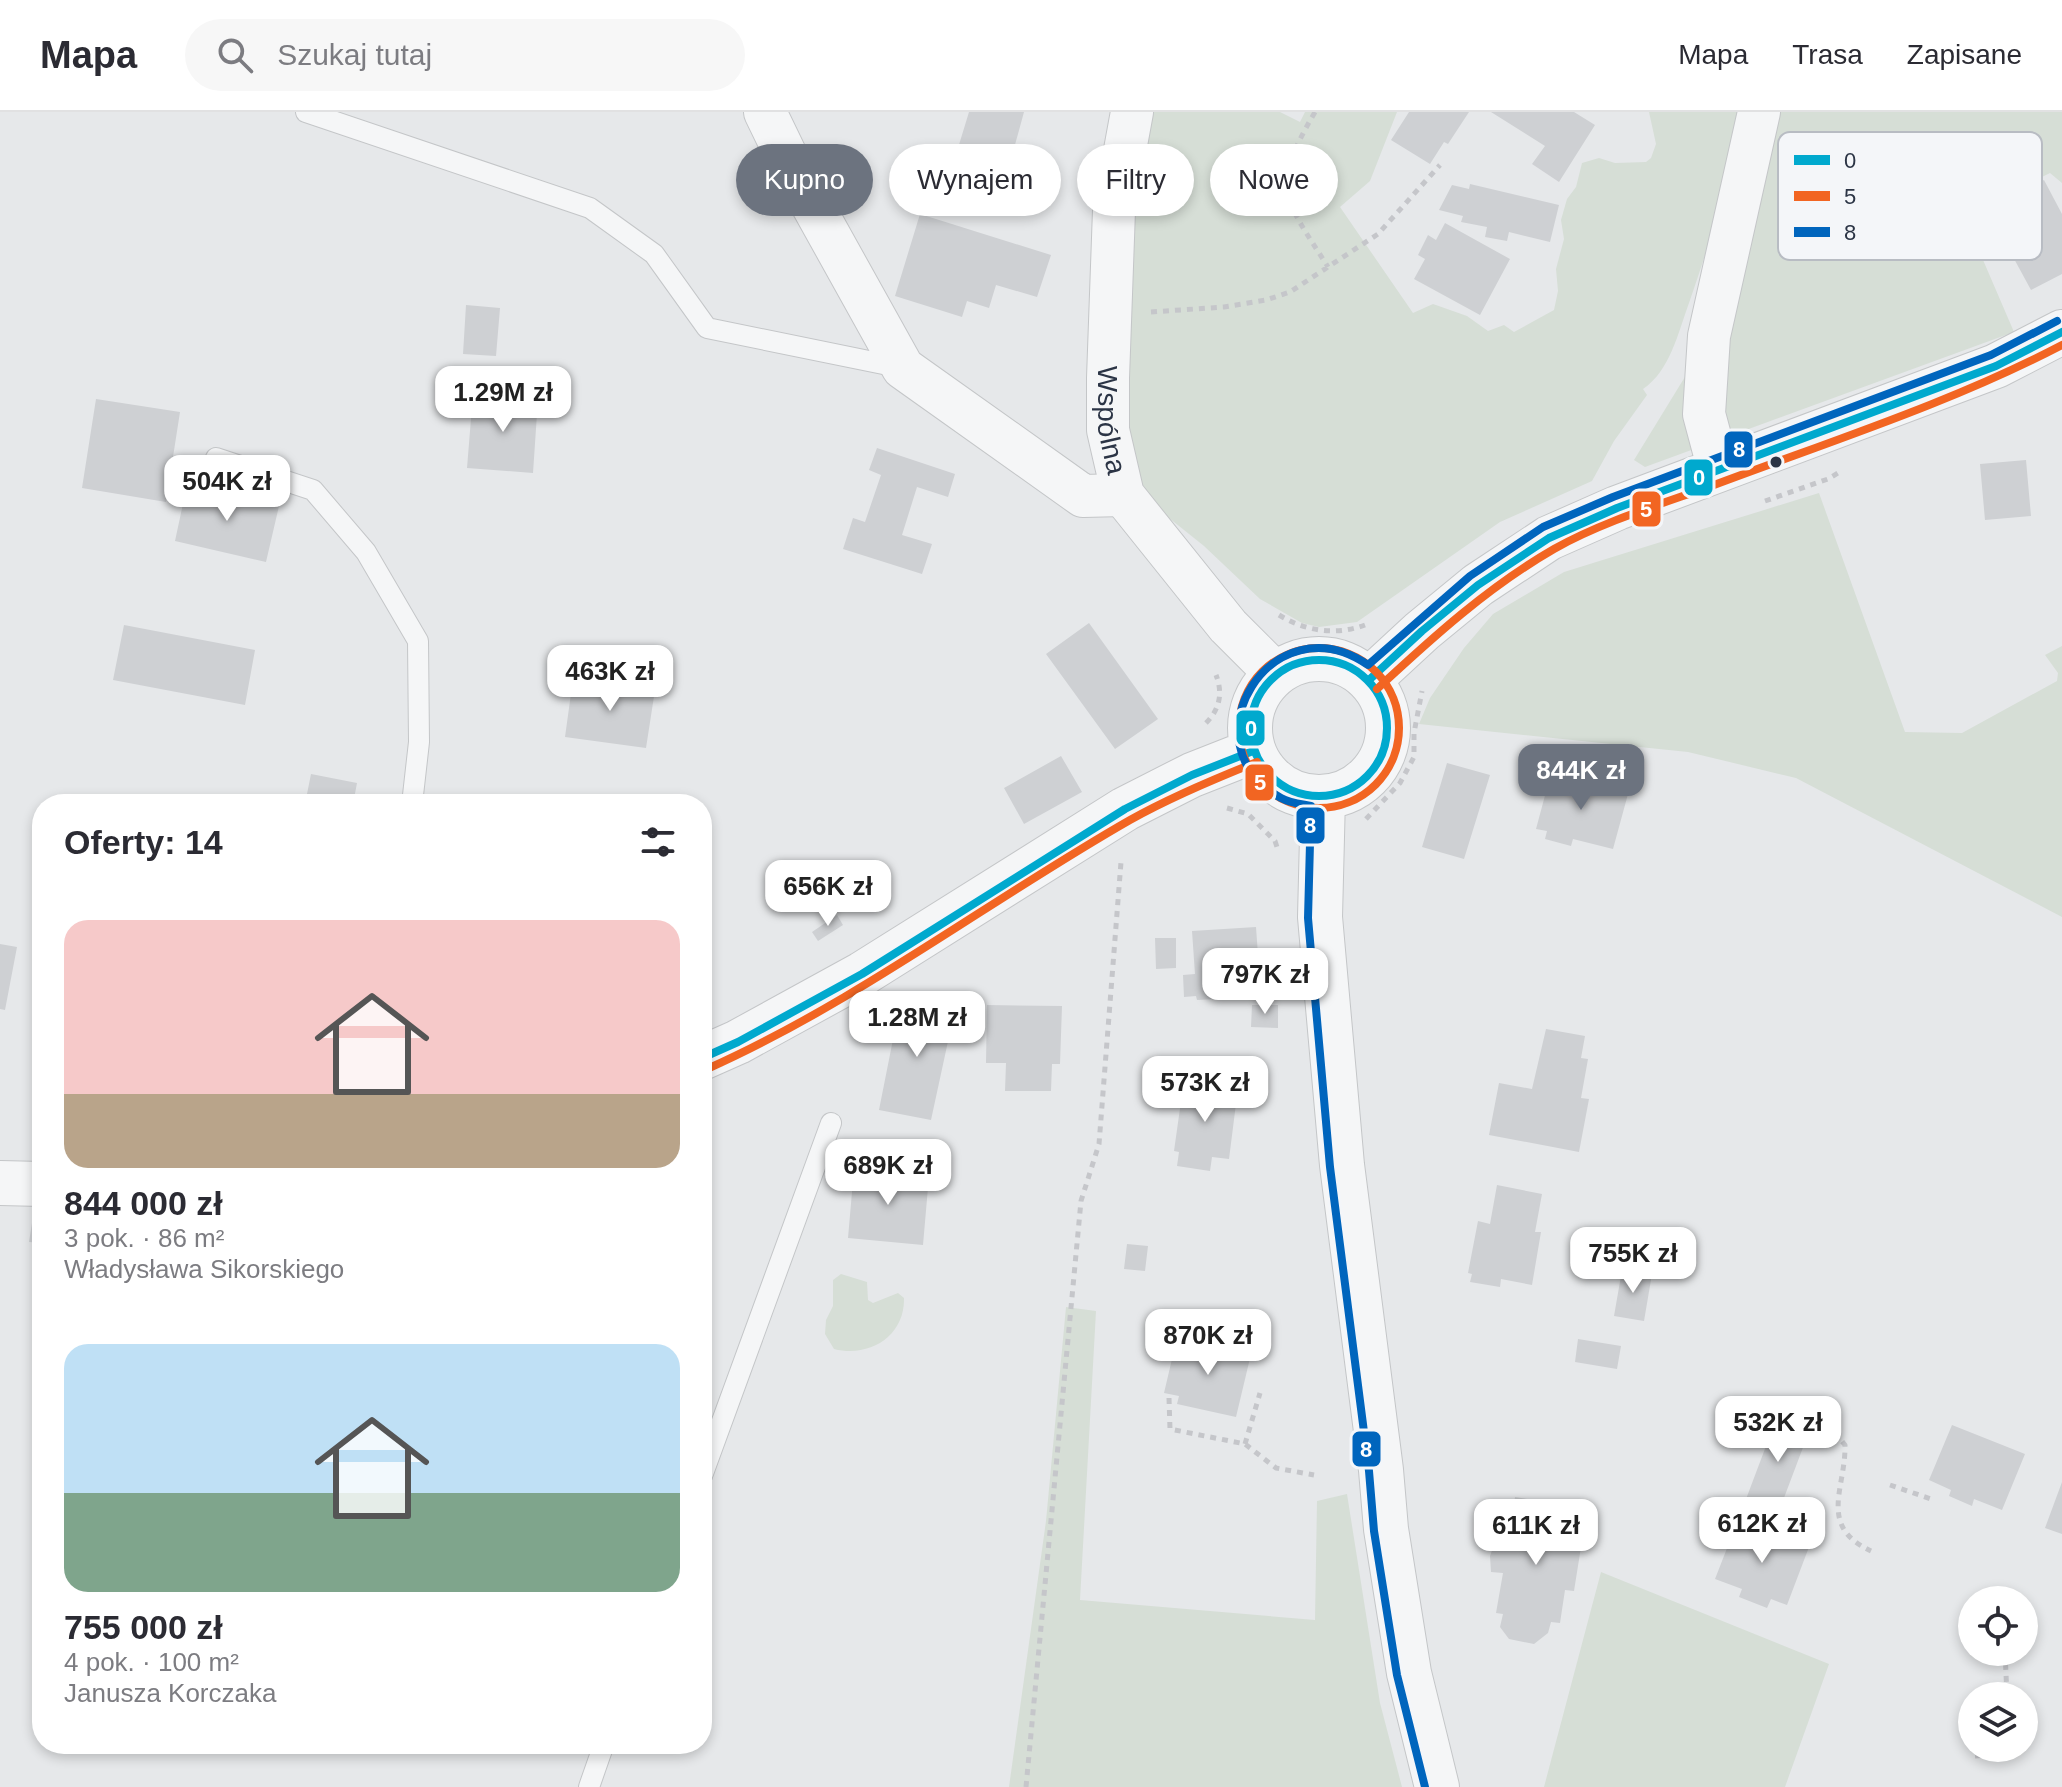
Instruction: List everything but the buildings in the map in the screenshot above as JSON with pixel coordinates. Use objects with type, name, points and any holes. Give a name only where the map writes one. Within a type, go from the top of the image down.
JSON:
[{"type":"street","points":[[765,112],[794,172],[903,368],[1083,496],[1123,495]]},
{"type":"street","name":"Wspólna","points":[[1132,112],[1114,210],[1108,430],[1123,495],[1228,626],[1276,674]]},
{"type":"street","points":[[1719,470],[1704,414],[1709,336],[1759,112]]},
{"type":"street","points":[[1369,680],[1478,585],[1549,538],[1617,508],[1996,366],[2062,332]]},
{"type":"street","points":[[1306,660],[1340,662],[1369,680],[1385,706],[1387,722],[1388,738],[1377,768],[1353,788],[1323,797],[1301,795],[1280,786],[1264,770],[1253,751],[1250,730],[1252,708],[1261,689],[1276,674],[1306,660]]},
{"type":"street","points":[[712,1054],[862,974],[1125,809],[1192,775],[1253,751]]},
{"type":"street","points":[[1323,797],[1320,917],[1303,968],[1342,1165],[1386,1529],[1409,1673],[1437,1787]]},
{"type":"street","points":[[0,1183],[32,1184]]},
{"type":"lane","points":[[306,112],[590,208],[654,254],[707,328],[903,368]]},
{"type":"lane","points":[[216,458],[313,490],[366,552],[418,641],[419,742],[413,794]]},
{"type":"lane","points":[[712,1449],[831,1123]]},
{"type":"lane","points":[[589,1787],[601,1754]]},
{"type":"path","points":[[1315,112],[1285,173],[1288,202],[1328,267]]},
{"type":"path","points":[[1111,313],[1224,307],[1266,300],[1290,292],[1378,234],[1440,165]]},
{"type":"path","points":[[1026,1787],[1081,1201],[1099,1144],[1125,809]]},
{"type":"path","points":[[1245,1444],[1260,1393]]},
{"type":"path","points":[[1169,1398],[1170,1429],[1245,1444],[1276,1468],[1314,1475]]},
{"type":"path","points":[[1812,1424],[1835,1433],[1845,1445],[1846,1462],[1837,1504],[1839,1524],[1857,1545],[1871,1551]]},
{"type":"path","points":[[1890,1485],[1931,1499]]},
{"type":"shaded area","points":[[1140,112],[1280,112],[1300,122],[1305,112],[1397,112],[1370,181],[1340,207],[1413,313],[1433,304],[1467,316],[1488,331],[1504,325],[1514,332],[1554,310],[1558,291],[1556,269],[1564,239],[1561,220],[1567,199],[1576,187],[1582,163],[1599,158],[1615,163],[1646,162],[1651,158],[1656,144],[1649,112],[1746,112],[1712,232],[1667,362],[1643,389],[1647,395],[1614,441],[1592,481],[1500,522],[1357,622],[1319,627],[1302,623],[1260,599],[1204,546],[1154,506],[1139,488],[1114,379],[1130,216],[1194,216],[1194,144],[1137,144]]},
{"type":"shaded area","points":[[1763,112],[2062,112],[2062,183],[2050,173],[2042,177],[2042,132],[1778,132],[1778,260],[1983,260],[2014,332],[1645,467],[1634,460],[1691,367]]},
{"type":"shaded area","points":[[1819,493],[1905,732],[1962,733],[2057,681],[2058,673],[2045,655],[2062,646],[2062,917],[1796,778],[1688,752],[1419,724],[1430,698],[1464,648],[1493,614],[1564,572]]},
{"type":"shaded area","points":[[841,1274],[867,1282],[868,1300],[873,1303],[898,1293],[904,1298],[899,1323],[883,1341],[872,1347],[847,1351],[834,1349],[825,1334],[826,1320],[833,1306],[833,1280]]},
{"type":"shaded area","points":[[1066,1307],[1096,1311],[1080,1600],[1315,1620],[1317,1501],[1347,1494],[1380,1703],[1402,1787],[1009,1787],[1046,1521]]},
{"type":"shaded area","points":[[1601,1572],[1829,1664],[1785,1787],[1544,1787]]},
{"type":"transit line","name":"8","points":[[1425,1787],[1397,1675],[1374,1531],[1330,1167],[1308,918],[1311,806],[1281,798],[1253,774],[1240,745],[1240,715],[1252,686],[1272,664],[1300,650],[1333,650],[1368,665],[1470,576],[1543,527],[1613,497],[1991,355],[2057,321]]},
{"type":"transit line","name":"0","points":[[1369,680],[1478,585],[1549,538],[1617,508],[1996,366],[2062,332]]},
{"type":"transit line","name":"5","points":[[1377,689],[1483,597],[1554,549],[1628,516],[1931,404],[2062,345]]},
{"type":"transit line","name":"5","points":[[1319,648],[1350,654],[1376,671],[1393,697],[1399,728],[1393,759],[1376,785],[1350,802],[1319,808],[1288,802],[1262,785],[1245,759],[1239,728],[1245,697],[1262,671],[1288,654],[1319,648]]},
{"type":"transit line","name":"0","points":[[1319,660],[1345,665],[1367,680],[1382,702],[1387,728],[1382,754],[1367,776],[1345,791],[1319,796],[1293,791],[1271,776],[1256,754],[1251,728],[1256,702],[1271,680],[1293,665],[1319,660]]},
{"type":"transit line","name":"0","points":[[712,1054],[862,974],[1125,809],[1192,775],[1253,751]]},
{"type":"transit line","name":"5","points":[[712,1067],[869,982],[1130,820],[1257,762]]}]
